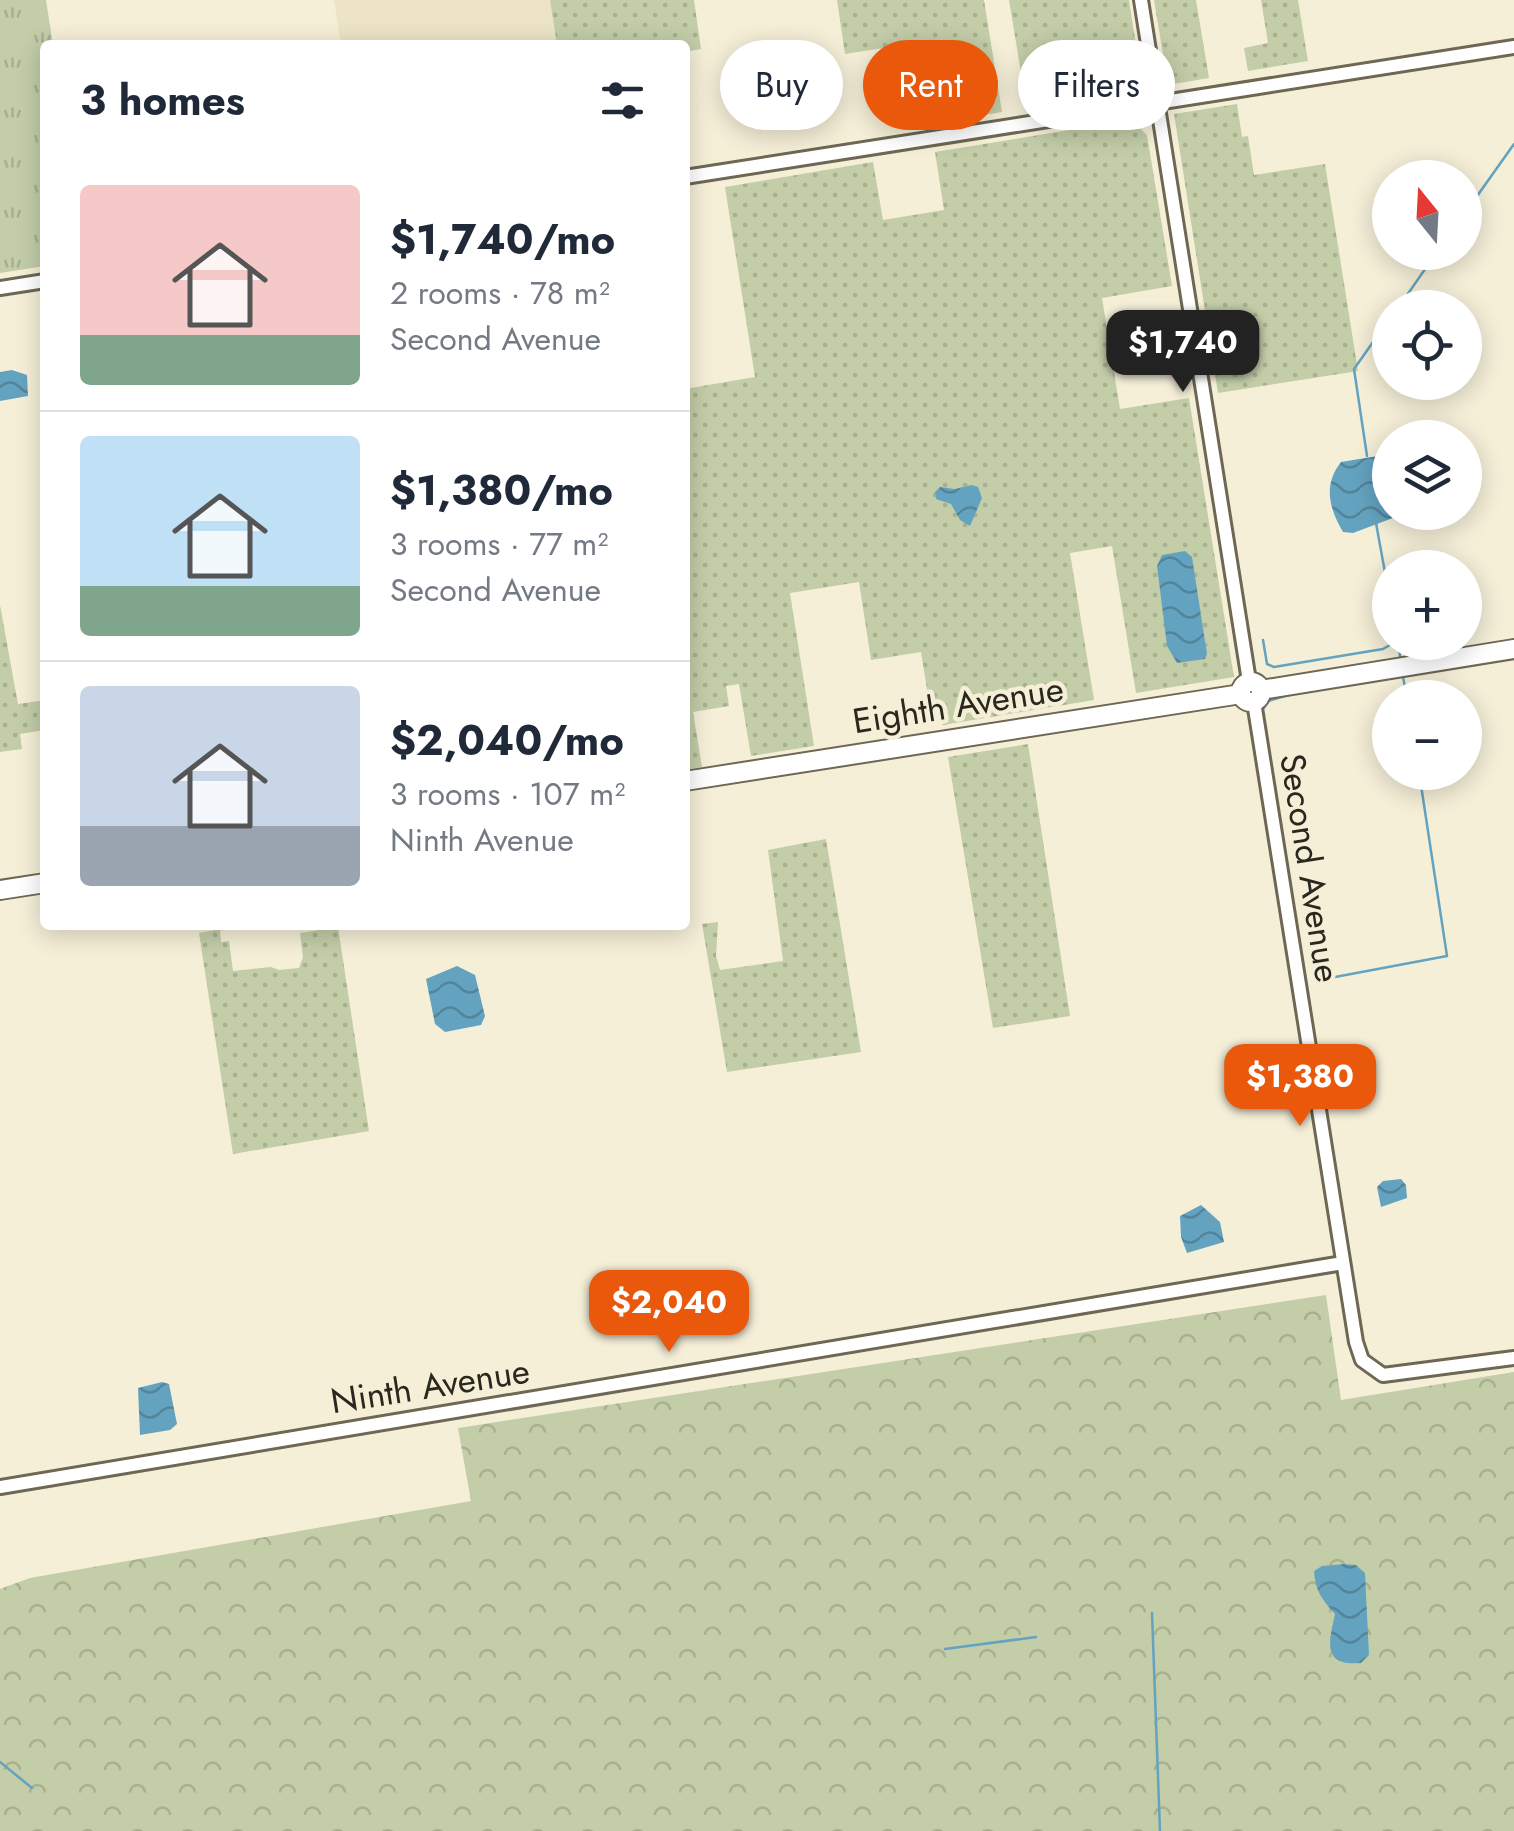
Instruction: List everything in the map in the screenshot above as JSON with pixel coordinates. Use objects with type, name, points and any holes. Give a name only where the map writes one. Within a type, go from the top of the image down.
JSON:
[{"type":"main road","name":"Eighth Avenue","points":[[690,780],[1514,649]]},
{"type":"main road","points":[[0,890],[40,884]]},
{"type":"street","name":"Second Avenue","points":[[1141,0],[1148,40]]},
{"type":"street","points":[[1175,99],[1514,46]]},
{"type":"street","points":[[690,176],[1018,124]]},
{"type":"street","name":"Second Avenue","points":[[1162,130],[1356,1342],[1362,1360],[1382,1375],[1514,1358]]},
{"type":"street","points":[[0,288],[40,282]]},
{"type":"street","name":"Ninth Avenue","points":[[0,1487],[1343,1264]]},
{"type":"shaded area","points":[[334,0],[550,0],[556,40],[340,40]]},
{"type":"green space","points":[[0,0],[46,0],[52,40],[40,40],[40,267],[0,273]]},
{"type":"green space","points":[[550,0],[694,0],[701,49],[690,51],[690,40],[556,40]]},
{"type":"green space","points":[[837,0],[984,0],[990,40],[863,40],[863,51],[845,54]]},
{"type":"green space","points":[[1009,0],[1129,0],[1135,40],[1018,40],[1018,54]]},
{"type":"green space","points":[[1154,0],[1196,0],[1209,78],[1175,84],[1175,40],[1161,40]]},
{"type":"green space","points":[[1261,0],[1298,0],[1308,61],[1248,71],[1244,48],[1268,43]]},
{"type":"green space","points":[[1237,104],[1242,137],[1248,136],[1254,175],[1325,164],[1358,371],[1218,393],[1175,114]]},
{"type":"green space","points":[[1070,130],[1142,130],[1147,135],[1172,286],[1102,298],[1120,409],[1189,398],[1234,677],[1136,693],[1112,546],[1070,553],[1094,700],[943,725],[938,719],[932,720],[921,652],[871,660],[859,582],[790,593],[814,746],[751,756],[739,684],[726,686],[729,706],[693,712],[702,767],[690,769],[690,388],[755,377],[725,187],[873,162],[883,220],[944,210],[935,152]]},
{"type":"green space","points":[[0,605],[18,704],[40,701],[40,731],[20,734],[22,749],[0,752]]},
{"type":"green space","points":[[1028,744],[1070,1016],[993,1028],[948,757]]},
{"type":"green space","points":[[826,839],[861,1052],[727,1072],[702,924],[718,922],[716,956],[720,970],[783,961],[768,850]]},
{"type":"green space","points":[[220,930],[221,942],[229,941],[233,971],[299,968],[303,957],[300,933],[338,930],[369,1131],[233,1154],[199,933]]},
{"type":"green space","points":[[1326,1295],[1341,1400],[1514,1372],[1514,1831],[0,1831],[0,1589],[30,1578],[471,1501],[458,1428]]},
{"type":"water","points":[[12,370],[27,375],[28,396],[0,401],[0,372]]},
{"type":"water","points":[[1372,457],[1372,526],[1353,533],[1343,532],[1330,497],[1332,479],[1341,462]]},
{"type":"water","points":[[940,487],[978,487],[982,498],[970,526],[960,520],[951,504],[936,499],[935,492]]},
{"type":"water","points":[[1185,551],[1192,557],[1207,654],[1205,659],[1177,663],[1167,646],[1157,566],[1162,555]]},
{"type":"water","points":[[457,966],[475,975],[485,1016],[481,1025],[445,1032],[435,1024],[426,979]]},
{"type":"water","points":[[1401,1179],[1407,1198],[1381,1207],[1377,1187],[1383,1181]]},
{"type":"water","points":[[1201,1205],[1220,1222],[1224,1242],[1187,1253],[1180,1216]]},
{"type":"water","points":[[169,1384],[177,1424],[170,1430],[140,1435],[138,1388]]},
{"type":"water","points":[[1356,1565],[1365,1573],[1369,1655],[1361,1663],[1348,1663],[1333,1656],[1330,1641],[1335,1614],[1320,1594],[1315,1578],[1314,1571],[1322,1566]]},
{"type":"waterway","points":[[1482,189],[1514,144]]},
{"type":"waterway","points":[[1411,290],[1424,270]]},
{"type":"waterway","points":[[1367,456],[1354,369],[1372,344]]},
{"type":"waterway","points":[[1377,530],[1381,550]]},
{"type":"waterway","points":[[1263,640],[1267,664],[1274,667],[1372,651]]},
{"type":"waterway","points":[[1264,708],[1268,701],[1292,694]]},
{"type":"waterway","points":[[1319,980],[1447,956],[1422,790]]},
{"type":"waterway","points":[[1152,1613],[1160,1831]]},
{"type":"waterway","points":[[945,1649],[1036,1637]]},
{"type":"waterway","points":[[0,1762],[32,1788]]}]
